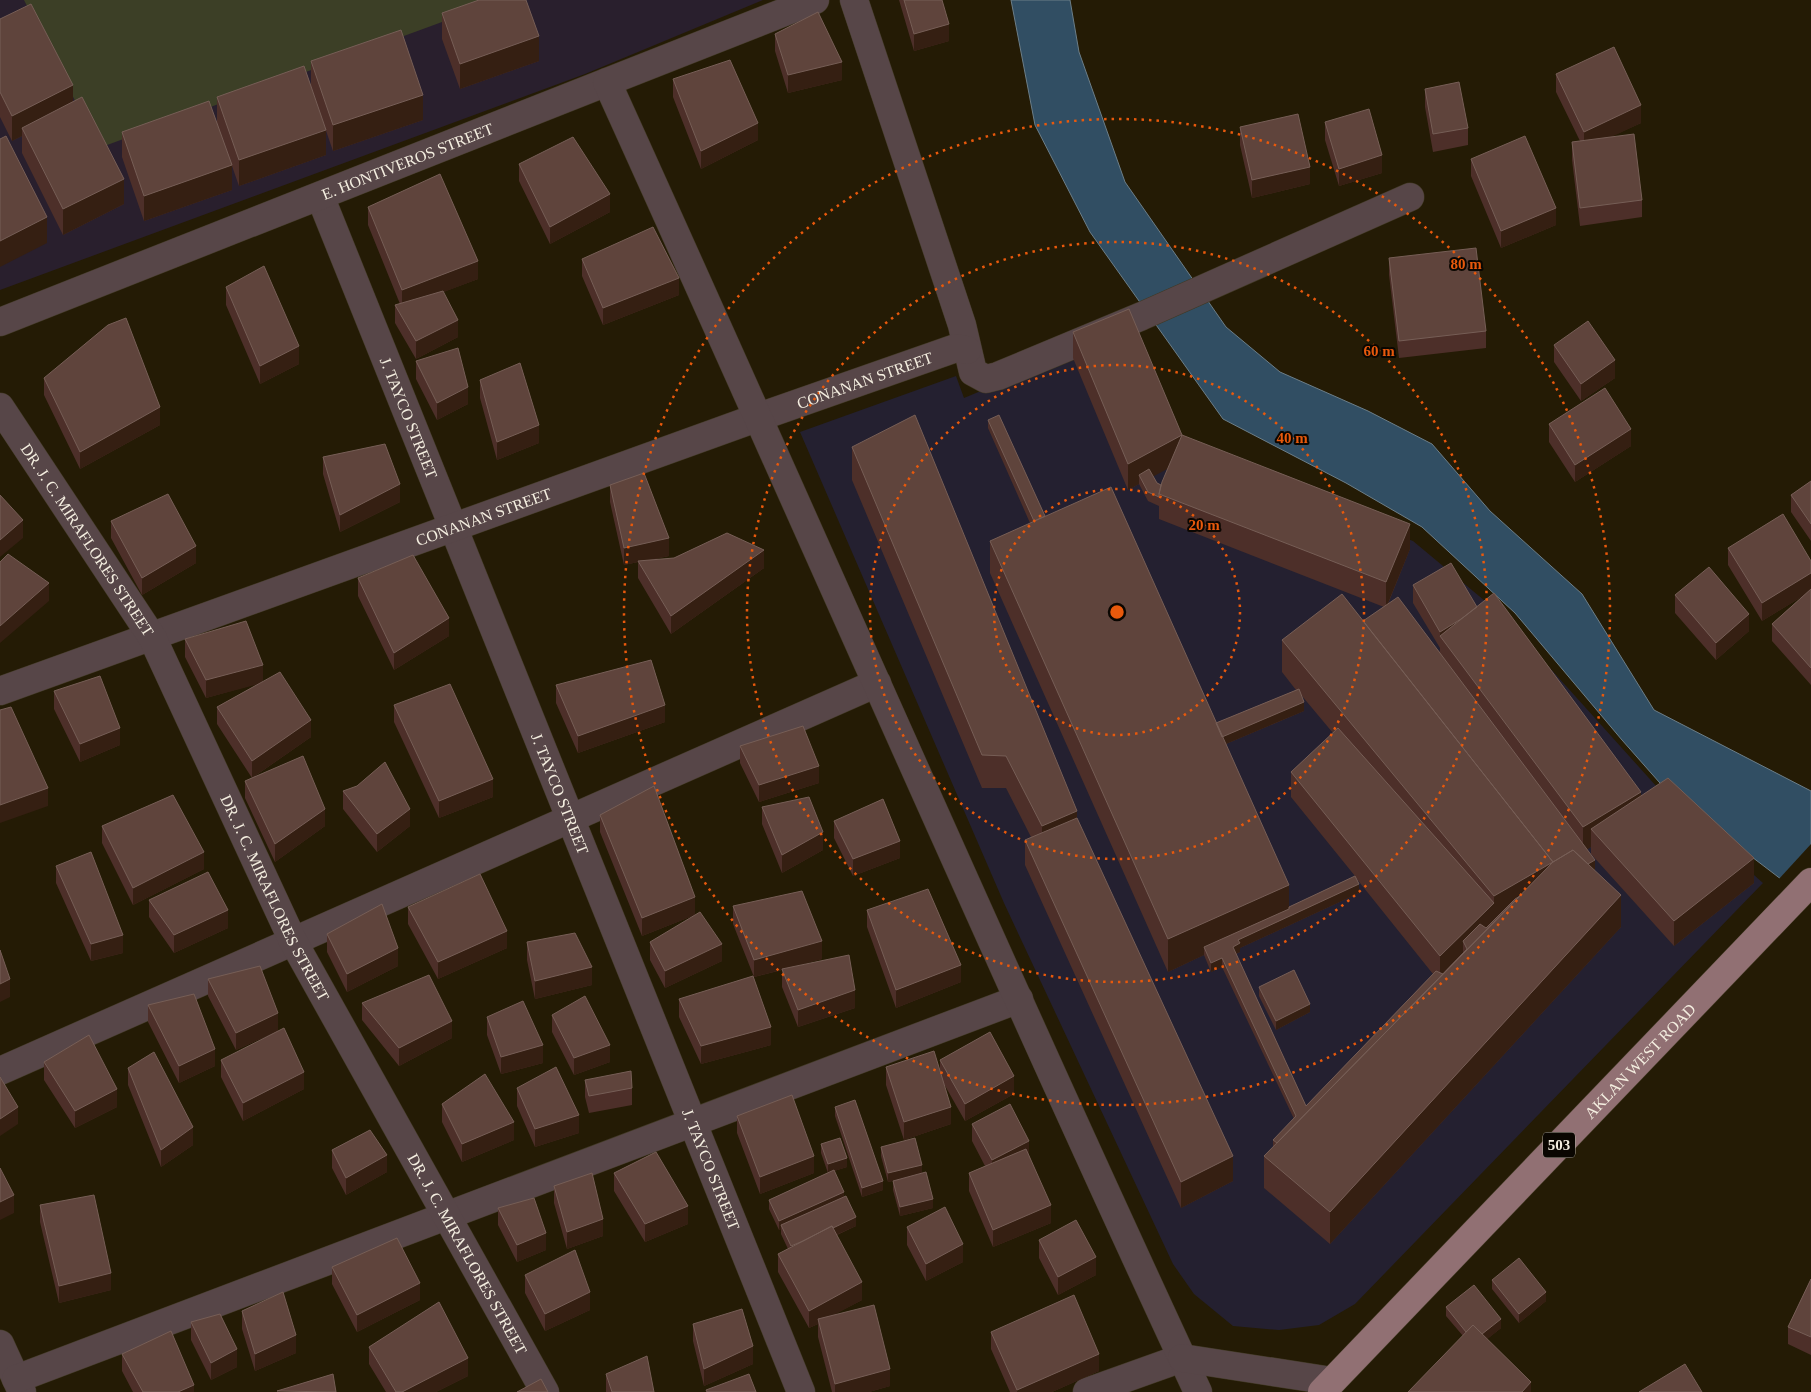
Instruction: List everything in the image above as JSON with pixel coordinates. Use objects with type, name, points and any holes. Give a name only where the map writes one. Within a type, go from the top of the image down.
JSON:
[{"type":"main road","name":"AKLAN WEST ROAD","points":[[1327,1386],[1803,890]]},
{"type":"street","name":"E. HONTIVEROS STREET","points":[[0,322],[815,0]]},
{"type":"street","points":[[854,0],[962,325],[973,372],[986,379],[1142,316],[1410,197]]},
{"type":"street","points":[[608,82],[1019,999],[1198,1392]]},
{"type":"street","name":"J. TAYCO STREET","points":[[320,196],[801,1392]]},
{"type":"street","name":"CONANAN STREET","points":[[0,691],[759,417],[956,348],[967,350]]},
{"type":"street","name":"DR. J. C. MIRAFLORES STREET","points":[[0,406],[152,637],[293,941],[545,1392]]},
{"type":"street","points":[[0,1071],[877,683]]},
{"type":"street","points":[[0,1344],[19,1385],[446,1216],[1019,999]]},
{"type":"street","points":[[1086,1392],[1182,1358],[1327,1386]]},
{"type":"shaded area","points":[[0,0],[763,0],[585,74],[0,290]]},
{"type":"shaded area","points":[[1132,328],[1186,456],[1413,541],[1503,616],[1666,797],[1763,883],[1355,1304],[1319,1325],[1279,1330],[1233,1326],[1194,1294],[1173,1264],[1004,903],[800,432],[956,376],[964,398]]},
{"type":"green space","points":[[24,0],[502,0],[99,148]]},
{"type":"water","points":[[1011,0],[1070,0],[1079,52],[1125,182],[1226,327],[1280,372],[1368,411],[1432,444],[1490,511],[1582,594],[1654,710],[1811,791],[1811,902],[1731,841],[1682,808],[1515,613],[1422,527],[1346,483],[1223,419],[1090,232],[1035,125]]},
{"type":"pier","points":[[1811,844],[1811,905],[1778,880]]},
{"type":"building","points":[[479,0],[526,0],[539,36],[460,64],[442,13]]},
{"type":"building","points":[[904,0],[942,0],[949,24],[914,34]]},
{"type":"building","points":[[31,4],[73,85],[12,116],[0,92],[0,19]]},
{"type":"building","points":[[818,12],[842,62],[788,75],[775,34]]},
{"type":"building","points":[[401,30],[423,95],[333,125],[311,61]]},
{"type":"building","points":[[1614,47],[1641,105],[1584,132],[1556,74]]},
{"type":"building","points":[[730,60],[758,123],[701,151],[673,79]]},
{"type":"building","points":[[304,66],[326,130],[239,160],[217,97]]},
{"type":"building","points":[[1459,82],[1468,128],[1433,134],[1425,89]]},
{"type":"building","points":[[82,97],[124,179],[63,209],[22,128]]},
{"type":"building","points":[[209,101],[232,165],[144,196],[122,132]]},
{"type":"building","points":[[1369,109],[1382,155],[1339,169],[1325,122]]},
{"type":"building","points":[[1298,114],[1310,167],[1252,180],[1240,127]]},
{"type":"building","points":[[1634,134],[1642,200],[1580,208],[1572,142]]},
{"type":"building","points":[[6,136],[47,217],[0,241],[0,139]]},
{"type":"building","points":[[1525,136],[1556,208],[1501,231],[1471,159]]},
{"type":"building","points":[[573,137],[610,194],[550,227],[519,164]]},
{"type":"building","points":[[440,174],[478,261],[402,290],[368,207]]},
{"type":"building","points":[[653,227],[679,278],[603,308],[582,259]]},
{"type":"building","points":[[1476,248],[1486,331],[1399,341],[1389,258]]},
{"type":"building","points":[[264,266],[299,346],[260,366],[226,287]]},
{"type":"building","points":[[443,291],[458,320],[416,341],[395,305]]},
{"type":"building","points":[[1129,309],[1182,435],[1128,464],[1073,332]]},
{"type":"building","points":[[126,318],[160,407],[80,452],[44,378],[108,325]]},
{"type":"building","points":[[1588,321],[1615,360],[1581,384],[1554,345]]},
{"type":"building","points":[[458,348],[468,387],[437,403],[416,361]]},
{"type":"building","points":[[520,363],[539,425],[497,442],[480,380]]},
{"type":"building","points":[[1605,388],[1631,429],[1575,465],[1549,424]]},
{"type":"building","points":[[915,415],[1077,811],[1042,826],[1006,756],[982,755],[852,447]]},
{"type":"building","points":[[999,415],[1045,516],[1034,521],[988,420]]},
{"type":"building","points":[[1182,435],[1410,524],[1386,582],[1159,494],[1162,482]]},
{"type":"building","points":[[385,444],[400,484],[340,515],[323,457]]},
{"type":"building","points":[[1149,469],[1157,483],[1161,485],[1159,497],[1148,492],[1139,475]]},
{"type":"building","points":[[644,473],[669,538],[624,548],[610,485]]},
{"type":"building","points":[[1811,481],[1811,524],[1791,495]]},
{"type":"building","points":[[1111,487],[1289,885],[1168,939],[990,541]]},
{"type":"building","points":[[168,494],[196,546],[142,578],[111,521]]},
{"type":"building","points":[[0,495],[23,520],[0,540]]},
{"type":"building","points":[[1783,514],[1811,561],[1811,573],[1762,603],[1728,548]]},
{"type":"building","points":[[727,533],[764,550],[671,616],[638,561],[674,558]]},
{"type":"building","points":[[8,554],[49,583],[0,626],[0,562]]},
{"type":"building","points":[[413,555],[449,618],[394,653],[358,578]]},
{"type":"building","points":[[1451,563],[1477,607],[1440,632],[1413,585]]},
{"type":"building","points":[[1709,567],[1749,614],[1716,643],[1675,595]]},
{"type":"building","points":[[1811,589],[1811,668],[1772,624]]},
{"type":"building","points":[[1494,593],[1641,792],[1583,827],[1440,636]]},
{"type":"building","points":[[1342,594],[1553,862],[1494,896],[1282,640]]},
{"type":"building","points":[[1398,597],[1595,860],[1588,864],[1573,850],[1553,862],[1363,621]]},
{"type":"building","points":[[246,621],[263,665],[206,680],[185,639]]},
{"type":"building","points":[[651,660],[665,705],[578,736],[556,685]]},
{"type":"building","points":[[280,672],[311,720],[252,761],[217,707]]},
{"type":"building","points":[[100,676],[120,728],[80,744],[54,691]]},
{"type":"building","points":[[450,684],[493,779],[439,801],[394,705]]},
{"type":"building","points":[[1299,689],[1304,702],[1222,737],[1216,723]]},
{"type":"building","points":[[11,707],[48,788],[0,805],[0,710]]},
{"type":"building","points":[[803,726],[819,766],[759,785],[740,746]]},
{"type":"building","points":[[1338,728],[1494,903],[1440,956],[1291,772]]},
{"type":"building","points":[[303,756],[325,809],[275,844],[245,781]]},
{"type":"building","points":[[385,762],[410,809],[377,834],[343,791],[357,786]]},
{"type":"building","points":[[1668,778],[1754,858],[1674,921],[1591,829]]},
{"type":"building","points":[[654,786],[695,897],[642,918],[600,815]]},
{"type":"building","points":[[173,795],[204,852],[133,888],[102,826]]},
{"type":"building","points":[[809,797],[823,832],[782,855],[762,807]]},
{"type":"building","points":[[883,799],[900,841],[853,859],[834,821]]},
{"type":"building","points":[[1077,818],[1233,1156],[1181,1182],[1025,840]]},
{"type":"building","points":[[1573,850],[1621,895],[1330,1212],[1264,1156],[1553,862]]},
{"type":"building","points":[[91,852],[123,935],[91,944],[56,866]]},
{"type":"building","points":[[208,872],[228,910],[174,935],[149,900]]},
{"type":"building","points":[[480,874],[507,931],[438,962],[408,907]]},
{"type":"building","points":[[1355,876],[1359,884],[1238,940],[1240,943],[1233,947],[1306,1106],[1436,971],[1443,974],[1277,1143],[1273,1140],[1296,1116],[1222,958],[1211,963],[1204,947],[1289,909],[1289,907]]},
{"type":"building","points":[[928,889],[961,965],[896,990],[867,910]]},
{"type":"building","points":[[802,891],[822,941],[754,960],[733,906]]},
{"type":"building","points":[[1520,896],[1409,1009],[1467,949],[1463,941],[1480,924],[1486,928]]},
{"type":"building","points":[[382,904],[398,948],[347,974],[327,934]]},
{"type":"building","points":[[700,912],[722,944],[665,971],[650,942]]},
{"type":"building","points":[[575,933],[592,967],[535,981],[527,942]]},
{"type":"building","points":[[0,950],[10,979],[0,984]]},
{"type":"building","points":[[849,955],[855,990],[798,1010],[782,969]]},
{"type":"building","points":[[260,966],[278,1013],[236,1033],[208,979]]},
{"type":"building","points":[[1294,970],[1310,1004],[1276,1021],[1259,987]]},
{"type":"building","points":[[429,975],[452,1021],[399,1048],[362,1003]]},
{"type":"building","points":[[753,976],[771,1027],[701,1046],[679,999]]},
{"type":"building","points":[[194,994],[215,1049],[179,1066],[148,1005]]},
{"type":"building","points":[[585,996],[610,1045],[574,1058],[552,1015]]},
{"type":"building","points":[[523,1001],[543,1045],[501,1057],[487,1017]]},
{"type":"building","points":[[284,1028],[304,1072],[243,1103],[221,1060]]},
{"type":"building","points":[[990,1032],[1014,1076],[965,1104],[940,1060]]},
{"type":"building","points":[[89,1035],[117,1089],[75,1111],[44,1062]]},
{"type":"building","points":[[934,1051],[951,1107],[904,1122],[886,1067]]},
{"type":"building","points":[[154,1052],[193,1127],[161,1150],[128,1068]]},
{"type":"building","points":[[556,1067],[579,1115],[535,1129],[517,1088]]},
{"type":"building","points":[[631,1071],[632,1088],[589,1096],[585,1080]]},
{"type":"building","points":[[485,1074],[514,1122],[462,1144],[442,1104]]},
{"type":"building","points":[[0,1077],[18,1107],[0,1119]]},
{"type":"building","points":[[792,1095],[814,1156],[760,1177],[737,1116]]},
{"type":"building","points":[[855,1100],[883,1181],[862,1188],[835,1107]]},
{"type":"building","points":[[1010,1104],[1029,1141],[992,1160],[972,1124]]},
{"type":"building","points":[[370,1130],[387,1155],[346,1178],[332,1150]]},
{"type":"building","points":[[840,1138],[847,1158],[828,1164],[821,1144]]},
{"type":"building","points":[[915,1138],[922,1165],[888,1173],[881,1147]]},
{"type":"building","points":[[1026,1149],[1051,1205],[993,1230],[969,1173]]},
{"type":"building","points":[[656,1152],[688,1206],[645,1224],[614,1173]]},
{"type":"building","points":[[0,1168],[14,1195],[0,1202]]},
{"type":"building","points":[[834,1170],[844,1192],[779,1221],[769,1200]]},
{"type":"building","points":[[926,1172],[933,1199],[900,1207],[893,1181]]},
{"type":"building","points":[[592,1173],[603,1219],[567,1232],[554,1186]]},
{"type":"building","points":[[94,1195],[111,1273],[59,1286],[40,1205]]},
{"type":"building","points":[[846,1196],[856,1217],[833,1228],[832,1226],[791,1246],[781,1225]]},
{"type":"building","points":[[534,1198],[546,1233],[517,1245],[498,1208]]},
{"type":"building","points":[[945,1207],[963,1244],[926,1264],[907,1227]]},
{"type":"building","points":[[1076,1220],[1096,1257],[1058,1277],[1039,1240]]},
{"type":"building","points":[[832,1226],[862,1282],[809,1311],[778,1254]]},
{"type":"building","points":[[397,1238],[420,1283],[357,1315],[332,1267]]},
{"type":"building","points":[[575,1250],[590,1292],[545,1314],[525,1275]]},
{"type":"building","points":[[1519,1258],[1546,1292],[1519,1314],[1492,1280]]},
{"type":"building","points":[[1811,1279],[1811,1337],[1788,1327]]},
{"type":"building","points":[[1474,1285],[1501,1319],[1482,1334],[1473,1325],[1466,1332],[1446,1307]]},
{"type":"building","points":[[283,1292],[296,1335],[255,1354],[242,1311]]},
{"type":"building","points":[[1074,1295],[1099,1354],[1017,1390],[991,1332]]},
{"type":"building","points":[[439,1302],[468,1358],[402,1392],[396,1392],[369,1347]]},
{"type":"building","points":[[874,1305],[890,1369],[835,1384],[818,1319]]},
{"type":"building","points":[[742,1309],[753,1346],[704,1369],[693,1324]]},
{"type":"building","points":[[220,1314],[237,1349],[211,1363],[191,1322]]},
{"type":"building","points":[[1473,1325],[1531,1382],[1522,1392],[1408,1392]]},
{"type":"building","points":[[171,1331],[194,1385],[178,1392],[143,1392],[122,1354]]},
{"type":"building","points":[[647,1356],[654,1392],[612,1392],[606,1374]]},
{"type":"building","points":[[1685,1364],[1702,1392],[1639,1392]]},
{"type":"building","points":[[333,1374],[336,1392],[277,1391]]},
{"type":"building","points":[[749,1374],[756,1392],[707,1392],[706,1390]]},
{"type":"building","points":[[541,1379],[548,1392],[517,1392]]}]
